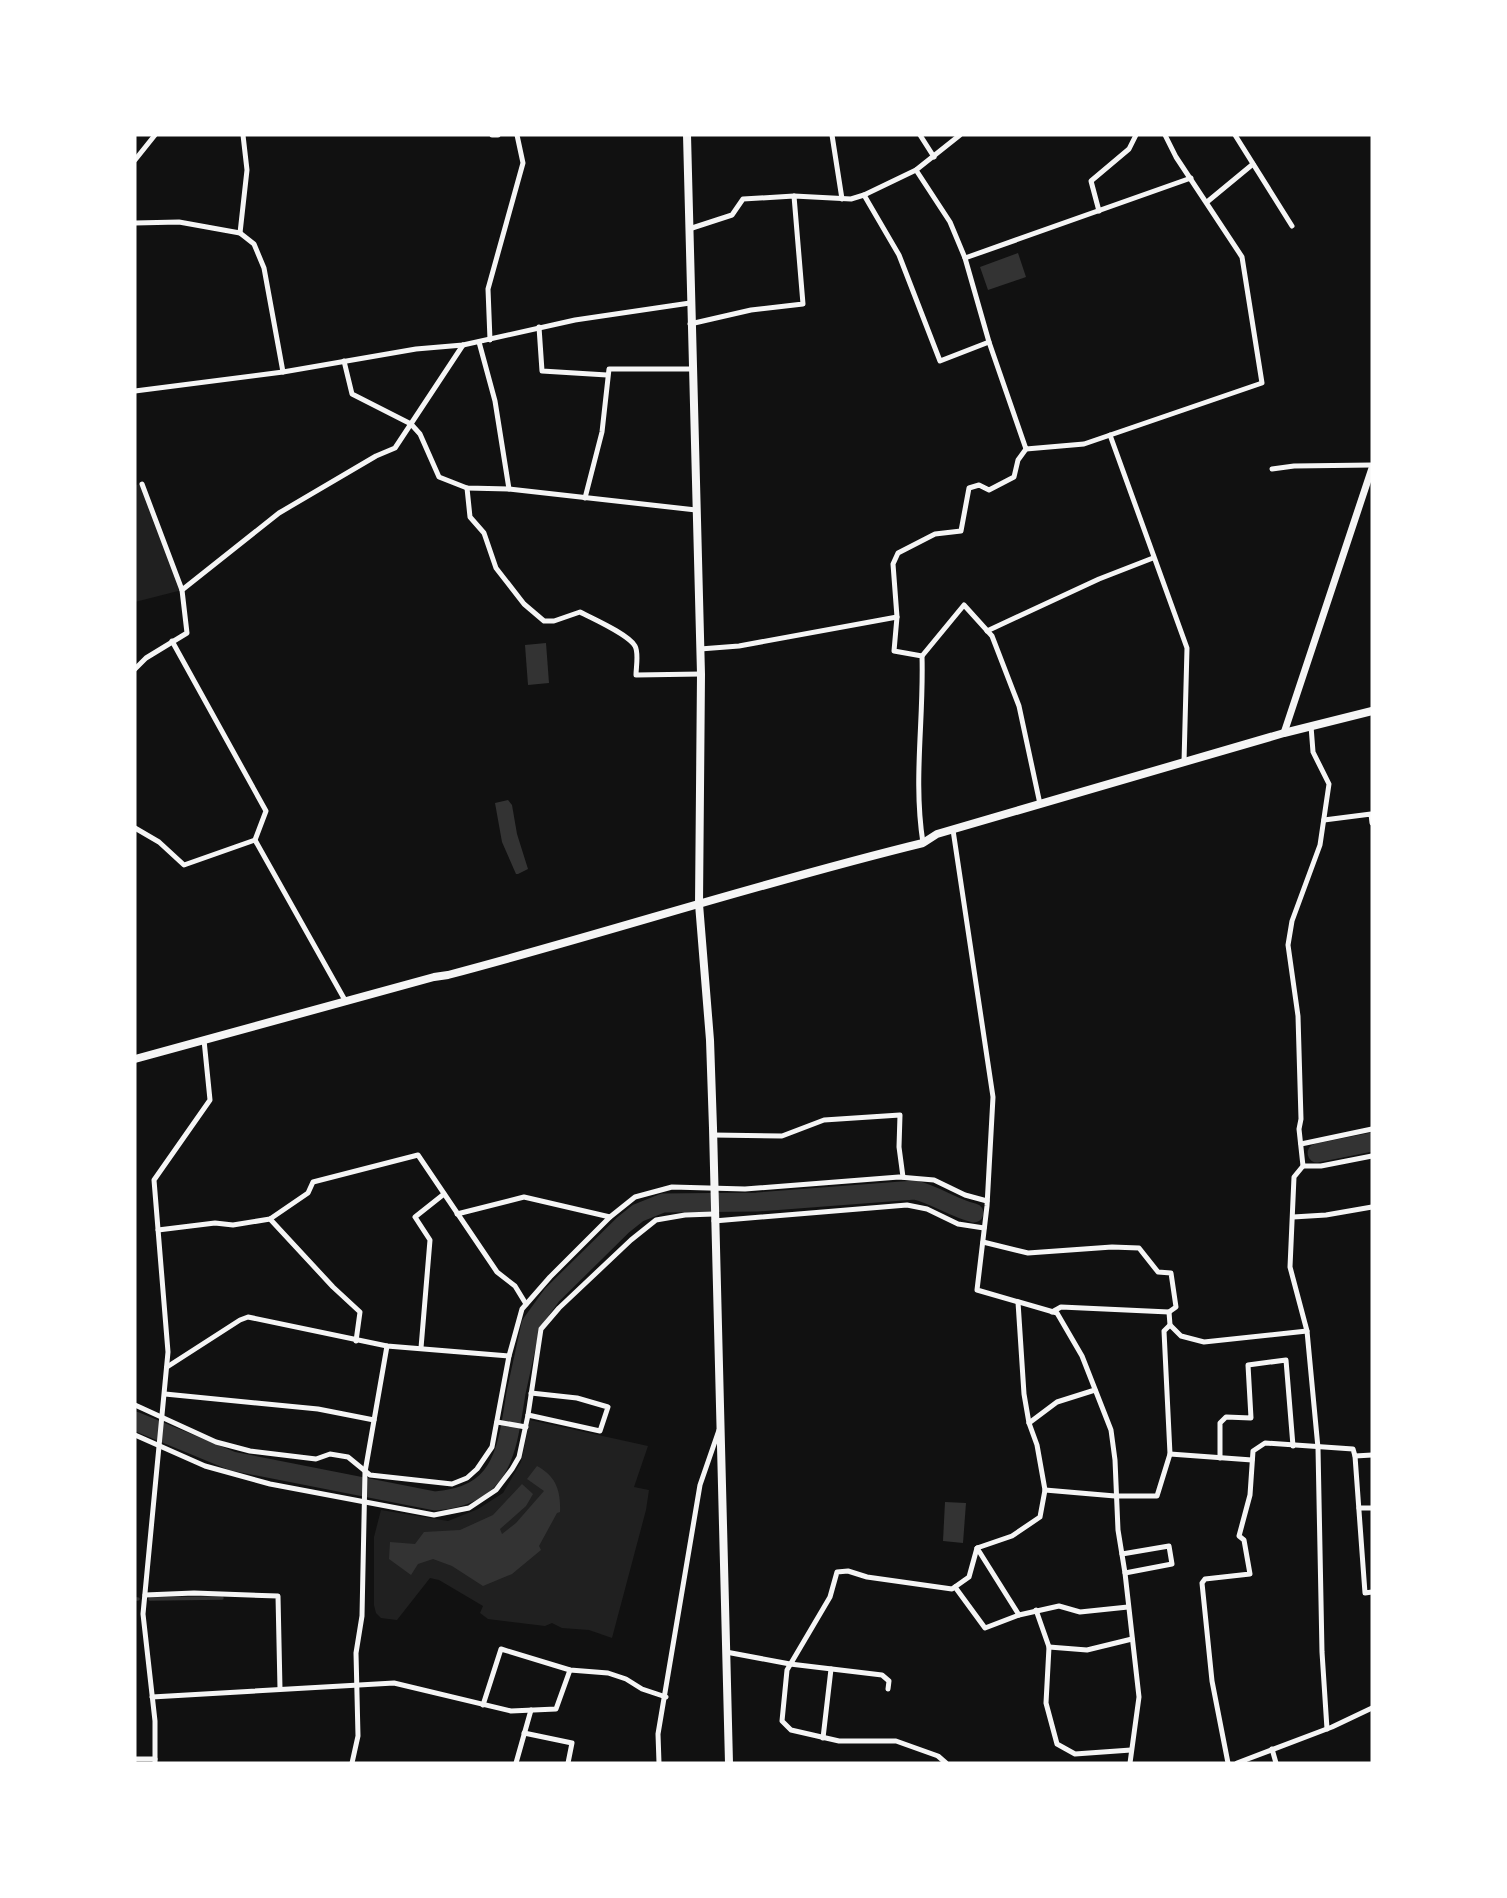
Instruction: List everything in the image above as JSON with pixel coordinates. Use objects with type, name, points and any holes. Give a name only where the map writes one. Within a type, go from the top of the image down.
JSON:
[{"type":"main road","points":[[687,135],[701,674],[699,904],[710,1040],[730,1763]]},
{"type":"main road","points":[[135,1059],[434,977],[566,944],[815,870],[923,843],[937,834],[1284,733],[1372,711]]},
{"type":"street","points":[[135,160],[137,151],[155,135]]},
{"type":"street","points":[[240,233],[247,170],[243,135]]},
{"type":"street","points":[[490,340],[488,289],[523,163],[517,135]]},
{"type":"street","points":[[832,135],[842,199]]},
{"type":"street","points":[[920,135],[934,157]]},
{"type":"street","points":[[689,229],[732,215],[743,199],[794,196],[842,199],[864,195],[916,170],[960,135]]},
{"type":"street","points":[[1099,211],[1091,181],[1129,149],[1136,135]]},
{"type":"street","points":[[922,656],[894,650],[897,617],[893,564],[898,553],[934,534],[961,531],[969,488],[979,485],[989,491],[1014,477],[1018,460],[1026,449],[1084,444],[1262,383],[1242,257],[1176,157],[1165,135]]},
{"type":"street","points":[[1235,135],[1292,226]]},
{"type":"street","points":[[1207,202],[1254,164]]},
{"type":"street","points":[[916,170],[950,222],[965,258],[989,342],[1026,449]]},
{"type":"street","points":[[965,258],[1191,178]]},
{"type":"street","points":[[864,195],[899,255],[940,361],[989,342]]},
{"type":"street","points":[[690,324],[751,310],[803,304],[794,196]]},
{"type":"street","points":[[135,223],[179,222],[240,233],[254,244],[264,268],[283,372]]},
{"type":"street","points":[[135,391],[283,372],[416,349],[463,345],[539,327],[690,303]]},
{"type":"street","points":[[539,327],[542,371],[607,375]]},
{"type":"street","points":[[479,342],[495,401],[509,489]]},
{"type":"street","points":[[182,590],[279,513],[376,456],[395,448],[463,345]]},
{"type":"street","points":[[344,361],[352,394],[411,424],[420,434],[439,477],[467,488],[509,489],[696,510]]},
{"type":"street","points":[[585,498],[602,432],[609,369],[691,369]]},
{"type":"street","points":[[1110,435],[1187,648],[1184,762]]},
{"type":"street","points":[[1272,469],[1294,466],[1372,466],[1284,733]]},
{"type":"street","points":[[135,669],[146,657],[187,633],[182,590],[142,484]]},
{"type":"street","points":[[467,488],[470,517],[484,533],[496,568],[533,613],[544,621],[554,621],[580,612],[623,636],[633,643],[636,649],[636,675],[701,674]]},
{"type":"street","points":[[987,631],[1099,579],[1153,558]]},
{"type":"street","points":[[923,843],[918,807],[922,656],[964,605],[992,636],[1019,706],[1040,804]]},
{"type":"street","points":[[700,649],[739,646],[897,617]]},
{"type":"street","points":[[135,828],[159,842],[184,865],[254,840],[266,811],[172,642]]},
{"type":"street","points":[[1311,726],[1313,752],[1329,784],[1320,845],[1292,921],[1287,945],[1298,1016],[1303,1166],[1294,1177],[1290,1266],[1307,1331],[1318,1448],[1322,1652],[1327,1728]]},
{"type":"street","points":[[1324,820],[1371,814],[1372,823]]},
{"type":"street","points":[[953,830],[993,1097],[987,1201],[977,1290],[1057,1313],[1082,1356],[1111,1430],[1115,1461],[1115,1496],[1139,1697],[1130,1763]]},
{"type":"street","points":[[254,840],[346,1002]]},
{"type":"street","points":[[135,1759],[155,1761],[155,1721],[143,1614],[168,1352],[154,1180],[211,1100],[204,1040]]},
{"type":"street","points":[[713,1135],[782,1136],[824,1120],[900,1115],[899,1147],[903,1177]]},
{"type":"street","points":[[1301,1144],[1372,1129]]},
{"type":"street","points":[[158,1230],[215,1223],[233,1225],[270,1219],[308,1193],[313,1182],[418,1155],[497,1272],[515,1286],[526,1304]]},
{"type":"street","points":[[1303,1166],[1321,1166],[1372,1156]]},
{"type":"street","points":[[135,1405],[216,1442],[250,1451],[316,1459],[330,1454],[348,1457],[365,1475],[452,1484],[460,1482],[477,1469],[488,1456],[498,1423],[509,1356],[526,1304],[610,1217],[635,1197],[672,1187],[745,1189],[903,1177],[934,1180],[965,1195],[987,1201]]},
{"type":"street","points":[[421,1348],[430,1240],[415,1217],[444,1194]]},
{"type":"street","points":[[457,1214],[524,1198],[610,1217]]},
{"type":"street","points":[[135,1435],[160,1443],[205,1466],[244,1477],[433,1515],[451,1514],[469,1508],[496,1490],[519,1457],[541,1329],[559,1308],[656,1220],[685,1215],[714,1218],[907,1205],[927,1209],[958,1224],[984,1227]]},
{"type":"street","points":[[1293,1217],[1326,1216],[1372,1207]]},
{"type":"street","points":[[270,1219],[332,1287],[360,1312],[356,1341]]},
{"type":"street","points":[[983,1242],[1028,1253],[1112,1247],[1139,1248],[1158,1272],[1171,1273],[1176,1307],[1169,1312],[1060,1307],[1052,1312]]},
{"type":"street","points":[[977,1548],[1012,1536],[1040,1517],[1045,1490],[1024,1394],[1017,1302]]},
{"type":"street","points":[[1169,1312],[1170,1325],[1181,1336],[1204,1342],[1307,1331]]},
{"type":"street","points":[[167,1367],[248,1317],[387,1346],[509,1356]]},
{"type":"street","points":[[1045,1490],[1115,1496],[1157,1496],[1170,1454],[1164,1331],[1170,1325]]},
{"type":"street","points":[[352,1763],[358,1736],[356,1653],[362,1616],[365,1475],[387,1346]]},
{"type":"street","points":[[1220,1458],[1220,1423],[1226,1418],[1251,1418],[1248,1365],[1286,1360],[1293,1446]]},
{"type":"street","points":[[1029,1423],[1057,1402],[1095,1390]]},
{"type":"street","points":[[528,1415],[600,1430],[608,1407],[577,1398],[531,1393]]},
{"type":"street","points":[[165,1394],[318,1409],[374,1420]]},
{"type":"street","points":[[498,1423],[526,1427]]},
{"type":"street","points":[[659,1763],[658,1734],[700,1485],[720,1430]]},
{"type":"street","points":[[1228,1763],[1212,1681],[1202,1583],[1205,1579],[1250,1574],[1244,1540],[1239,1536],[1250,1495],[1253,1451],[1265,1443],[1353,1449],[1365,1593],[1372,1592]]},
{"type":"street","points":[[1170,1454],[1252,1460]]},
{"type":"street","points":[[1355,1456],[1372,1455]]},
{"type":"street","points":[[1359,1508],[1372,1508]]},
{"type":"street","points":[[1122,1554],[1169,1546],[1172,1564],[1125,1573]]},
{"type":"street","points":[[946,1763],[937,1756],[896,1741],[839,1741],[791,1730],[782,1721],[790,1664],[830,1597],[837,1572],[848,1571],[867,1577],[952,1589],[969,1577],[977,1548]]},
{"type":"street","points":[[977,1548],[1019,1615]]},
{"type":"street","points":[[956,1587],[985,1628],[1019,1615],[1059,1606],[1080,1612],[1128,1607]]},
{"type":"street","points":[[145,1595],[278,1596],[280,1689]]},
{"type":"street","points":[[1036,1610],[1049,1647],[1046,1703],[1057,1744],[1075,1754],[1131,1750]]},
{"type":"street","points":[[1049,1647],[1087,1650],[1132,1639]]},
{"type":"street","points":[[483,1705],[501,1649],[570,1670],[608,1673],[666,1698]]},
{"type":"street","points":[[726,1652],[790,1664],[882,1675],[889,1681],[888,1689]]},
{"type":"street","points":[[823,1738],[831,1669]]},
{"type":"street","points":[[152,1697],[394,1683],[511,1711],[556,1709],[570,1670]]},
{"type":"street","points":[[1237,1763],[1372,1708]]},
{"type":"street","points":[[516,1763],[531,1710]]},
{"type":"street","points":[[524,1733],[572,1743],[568,1763]]},
{"type":"street","points":[[1272,1749],[1276,1763]]},
{"type":"street","points":[[1075,1754],[1075,1763]]},
{"type":"shaded area","points":[[1018,253],[1026,277],[988,290],[980,267]]},
{"type":"shaded area","points":[[142,484],[182,590],[135,602],[135,485]]},
{"type":"shaded area","points":[[546,643],[549,683],[528,685],[525,645]]},
{"type":"shaded area","points":[[508,800],[512,805],[517,834],[528,869],[518,874],[502,842],[495,803]]},
{"type":"shaded area","points":[[530,1420],[648,1446],[634,1487],[649,1490],[646,1510],[612,1638],[589,1630],[562,1628],[552,1623],[545,1626],[488,1619],[480,1613],[483,1606],[439,1580],[430,1578],[397,1620],[381,1618],[374,1605],[374,1537],[381,1510],[448,1521],[478,1509],[503,1493],[521,1462]]},
{"type":"shaded area","points":[[537,1466],[549,1474],[556,1485],[560,1512],[539,1546],[541,1550],[512,1574],[483,1586],[452,1566],[433,1559],[418,1564],[411,1575],[389,1559],[390,1542],[415,1544],[424,1532],[460,1530],[493,1515],[522,1484],[533,1494],[526,1506],[500,1529],[502,1534],[516,1523],[544,1491],[527,1479]]},
{"type":"shaded area","points":[[945,1502],[966,1503],[963,1543],[943,1541]]},
{"type":"waterway","points":[[1317,1153],[1372,1142]]},
{"type":"waterway","points":[[135,1421],[232,1461],[435,1501],[458,1497],[476,1490],[489,1479],[505,1450],[531,1324],[552,1295],[638,1213],[663,1203],[757,1202],[915,1190],[974,1213]]},
{"type":"waterway","points":[[150,1599],[222,1598]]}]
